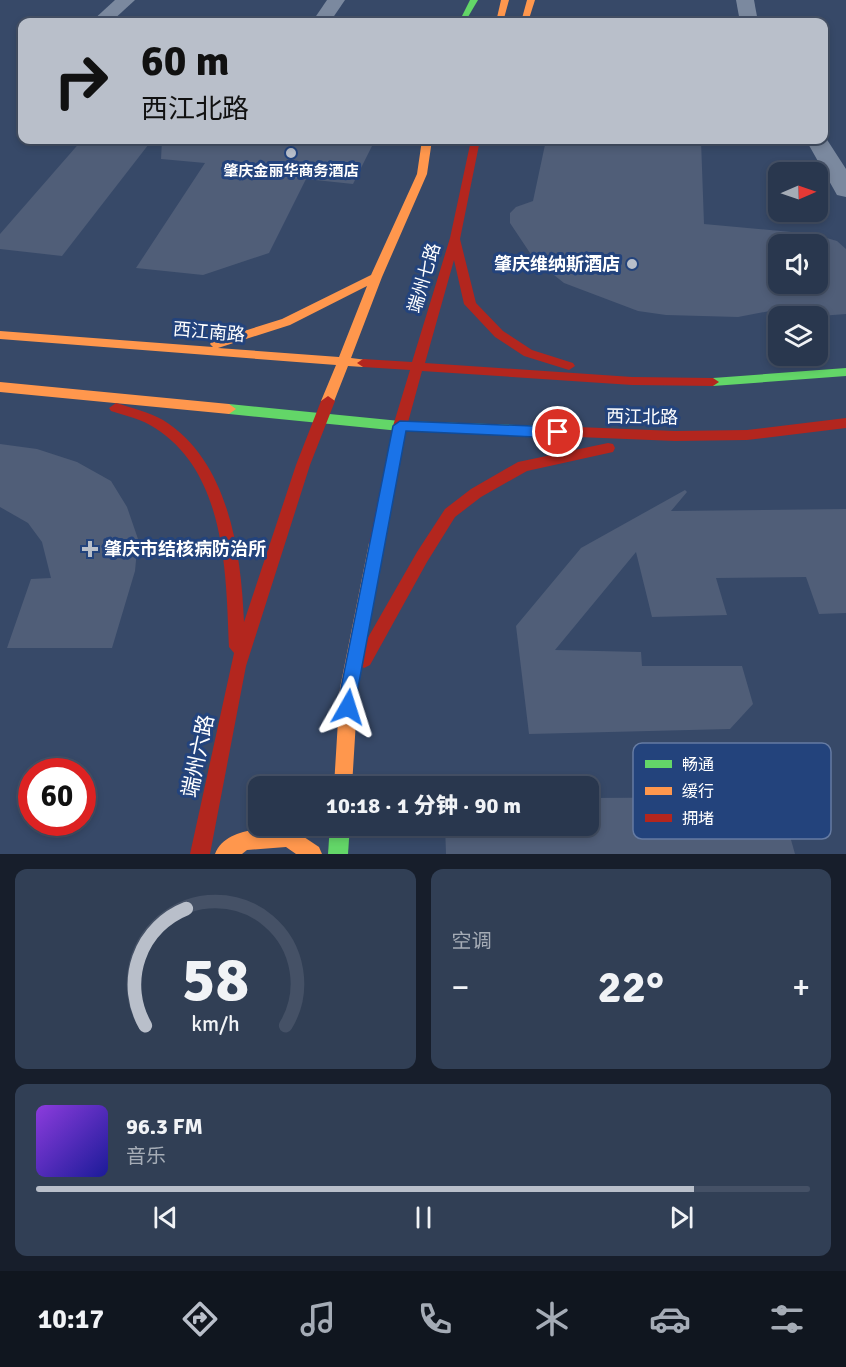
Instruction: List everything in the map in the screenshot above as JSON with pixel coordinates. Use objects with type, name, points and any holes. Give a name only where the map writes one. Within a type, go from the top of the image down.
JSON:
[{"type":"main road","points":[[465,18],[474,0]]},
{"type":"main road","points":[[500,18],[505,0]]},
{"type":"main road","points":[[525,18],[531,0]]},
{"type":"main road","points":[[238,666],[303,465],[345,362],[376,277],[422,174],[426,144]]},
{"type":"main road","name":"端州七路","points":[[400,426],[455,238],[474,144]]},
{"type":"main road","points":[[455,238],[470,304],[499,334],[528,353],[632,381]]},
{"type":"main road","points":[[197,349],[240,338],[286,322],[376,277]]},
{"type":"main road","name":"西江南路","points":[[0,335],[416,368]]},
{"type":"main road","name":"西江北路","points":[[416,368],[729,387],[846,372]]},
{"type":"main road","points":[[0,387],[400,426],[350,688],[344,776]]},
{"type":"main road","points":[[66,392],[151,420],[178,439],[207,477],[221,500],[230,535],[238,666]]},
{"type":"main road","name":"西江北路","points":[[400,426],[675,436],[846,423]]},
{"type":"main road","points":[[350,688],[422,557],[444,522],[450,513],[476,492],[523,466],[675,436]]},
{"type":"main road","name":"端州六路","points":[[200,854],[238,666]]},
{"type":"main road","points":[[338,854],[339,836]]},
{"type":"main road","points":[[225,854],[244,841],[289,837],[312,854]]},
{"type":"street","points":[[105,18],[126,0]]},
{"type":"street","points":[[324,18],[336,0]]},
{"type":"street","points":[[745,0],[748,18]]},
{"type":"street","points":[[819,144],[846,190]]},
{"type":"building","points":[[79,144],[149,144],[62,256],[0,249],[0,234]]},
{"type":"building","points":[[162,144],[373,144],[353,184],[306,179],[269,253],[203,275],[136,268],[205,163],[161,159]]},
{"type":"building","name":"肇庆维纳斯酒店","points":[[545,144],[701,144],[704,224],[813,234],[768,234],[768,294],[828,294],[828,238],[837,241],[846,249],[846,314],[828,315],[828,306],[768,306],[768,311],[738,317],[666,315],[638,311],[564,283],[534,259],[510,223],[510,213],[516,207],[533,201]]},
{"type":"building","name":"肇庆市结核病防治所","points":[[0,444],[37,449],[77,462],[111,481],[127,507],[138,539],[135,571],[112,648],[7,648],[31,579],[51,578],[42,542],[28,523],[0,507]]},
{"type":"building","points":[[685,490],[687,492],[671,511],[846,509],[846,613],[819,614],[806,577],[716,578],[727,615],[652,617],[636,552],[555,650],[641,652],[642,666],[742,666],[753,704],[730,729],[529,734],[516,626],[581,548]]},
{"type":"building","points":[[599,798],[633,798],[633,839],[791,839],[795,854],[446,854],[445,836],[599,836]]},
{"type":"traffic: fast","points":[[464,18],[474,0]]},
{"type":"traffic: fast","points":[[713,382],[846,372]]},
{"type":"traffic: fast","points":[[229,409],[400,426],[578,432]]},
{"type":"traffic: fast","points":[[338,854],[339,836]]},
{"type":"traffic: slow","points":[[500,18],[505,0]]},
{"type":"traffic: slow","points":[[525,18],[531,0]]},
{"type":"traffic: slow","points":[[328,401],[376,277],[422,174],[426,144]]},
{"type":"traffic: slow","points":[[216,344],[286,322],[376,277]]},
{"type":"traffic: slow","points":[[0,335],[363,363]]},
{"type":"traffic: slow","points":[[0,387],[229,409]]},
{"type":"traffic: slow","points":[[344,776],[349,688],[377,543]]},
{"type":"traffic: slow","points":[[225,854],[244,841],[289,837],[312,854]]},
{"type":"traffic: jam","points":[[377,543],[400,426],[455,238],[474,144]]},
{"type":"traffic: jam","points":[[455,239],[470,304],[499,334],[528,353],[569,366]]},
{"type":"traffic: jam","points":[[363,363],[632,381],[713,382]]},
{"type":"traffic: jam","points":[[200,854],[238,666],[303,465],[328,401]]},
{"type":"traffic: jam","points":[[116,408],[159,424],[186,449],[208,480],[218,503],[230,549],[237,647]]},
{"type":"traffic: jam","points":[[578,432],[675,436],[747,435],[846,423]]},
{"type":"traffic: jam","points":[[364,660],[422,557],[450,513],[476,493],[523,466],[608,448]]},
{"type":"place","name":"肇庆金丽华商务酒店","points":[[291,153]]},
{"type":"place","name":"肇庆维纳斯酒店","points":[[632,264]]},
{"type":"place","name":"肇庆市结核病防治所","points":[[90,549]]},
{"type":"route","points":[[348,707],[400,426],[558,432]]}]
